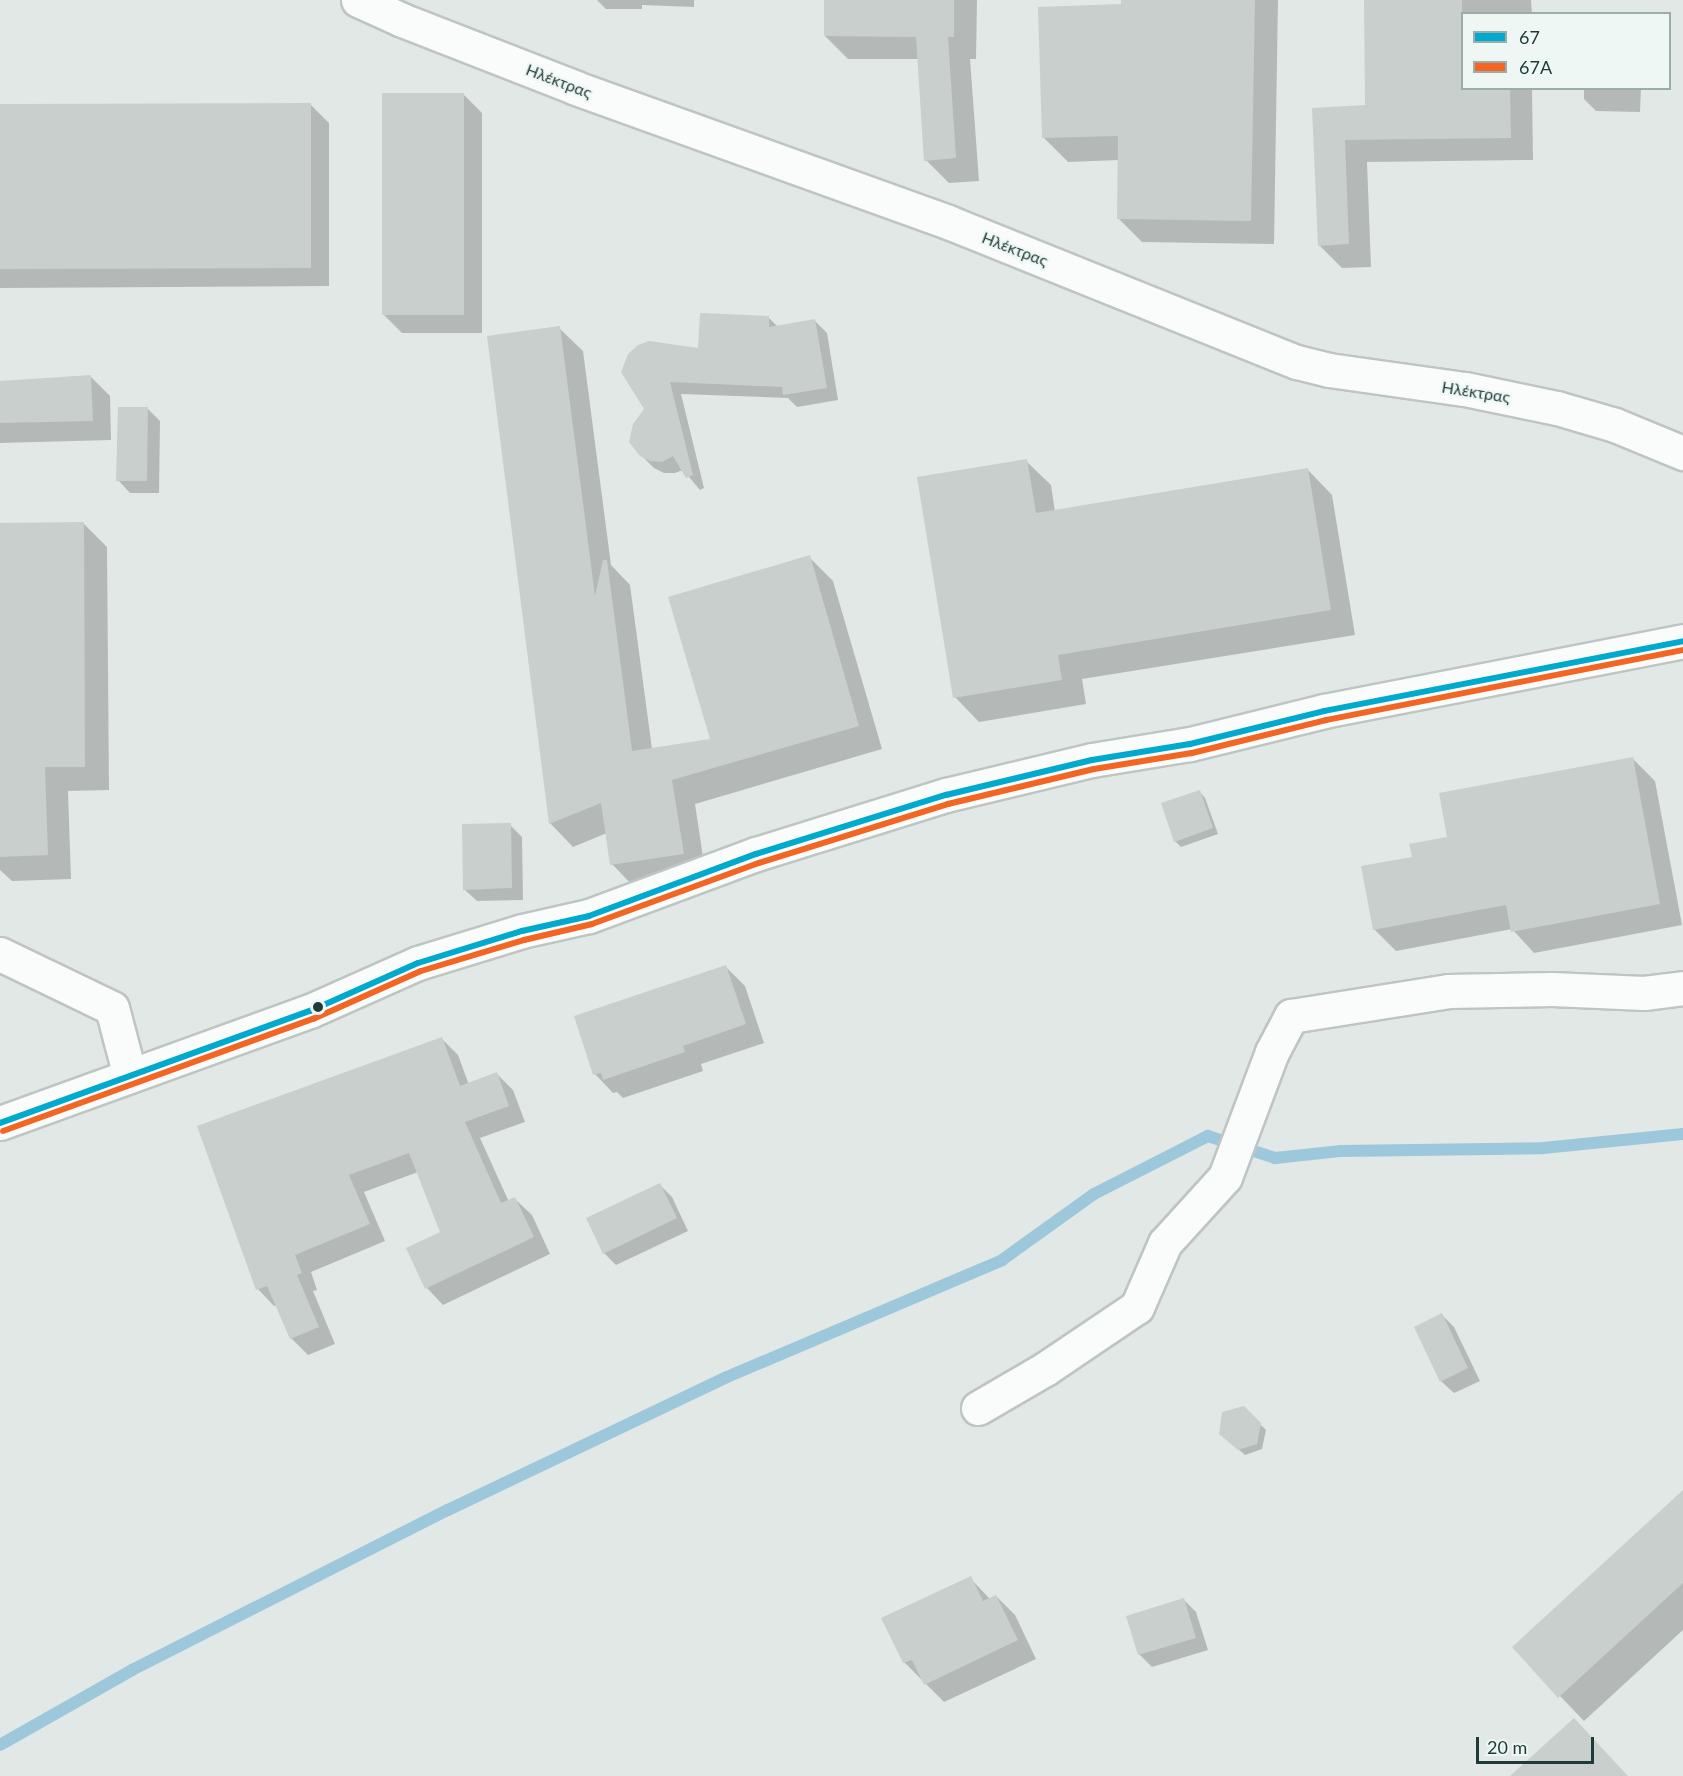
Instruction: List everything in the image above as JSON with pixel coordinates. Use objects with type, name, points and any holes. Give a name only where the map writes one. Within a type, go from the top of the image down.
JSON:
[{"type":"street","name":"Ηλέκτρας","points":[[358,0],[402,20],[576,88],[948,222],[1297,362],[1329,370],[1465,389],[1548,405],[1615,425],[1683,453]]},
{"type":"street","points":[[0,1123],[310,1011],[418,963],[522,931],[589,916],[756,854],[946,795],[1092,760],[1190,744],[1314,713],[1683,641]]},
{"type":"street","points":[[0,954],[112,1008],[130,1076]]},
{"type":"street","points":[[978,1408],[1045,1369],[1137,1307],[1165,1243],[1225,1177],[1272,1052],[1291,1016],[1448,991],[1552,989],[1644,993],[1683,988]]},
{"type":"building","points":[[824,0],[954,0],[954,37],[948,37],[956,158],[924,161],[916,37],[824,36]]},
{"type":"building","points":[[1121,0],[1255,0],[1251,221],[1117,219],[1118,136],[1042,138],[1038,7],[1121,4]]},
{"type":"building","points":[[1364,0],[1462,0],[1461,90],[1510,90],[1511,138],[1345,140],[1349,244],[1318,246],[1312,108],[1365,105]]},
{"type":"building","points":[[382,93],[464,93],[464,315],[382,315]]},
{"type":"building","points":[[311,103],[311,268],[0,269],[0,104]]},
{"type":"building","points":[[700,313],[769,316],[769,327],[815,319],[827,388],[783,395],[782,387],[670,382],[693,475],[686,478],[673,456],[662,462],[650,461],[640,456],[629,442],[633,424],[644,409],[621,372],[628,354],[638,345],[649,341],[698,348]]},
{"type":"building","points":[[560,326],[595,596],[603,560],[607,560],[632,751],[710,739],[668,597],[810,555],[859,726],[672,780],[684,854],[610,865],[601,803],[549,824],[487,336]]},
{"type":"building","points":[[91,375],[93,421],[0,423],[0,381]]},
{"type":"building","points":[[118,407],[148,407],[147,481],[116,481]]},
{"type":"building","points":[[1027,459],[1036,513],[1308,468],[1331,610],[1058,655],[1062,680],[953,698],[917,477]]},
{"type":"building","points":[[84,522],[85,767],[45,767],[48,855],[0,857],[0,523]]},
{"type":"building","points":[[1633,757],[1660,904],[1511,932],[1506,905],[1373,930],[1361,866],[1412,857],[1409,844],[1447,837],[1439,793]]},
{"type":"building","points":[[1200,790],[1213,828],[1174,842],[1161,803]]},
{"type":"building","points":[[511,823],[512,888],[463,890],[462,824]]},
{"type":"building","points":[[726,965],[746,1024],[683,1046],[685,1052],[603,1080],[601,1073],[593,1075],[574,1016]]},
{"type":"building","points":[[442,1037],[460,1086],[497,1072],[509,1106],[465,1122],[501,1203],[515,1197],[534,1237],[425,1289],[406,1248],[440,1232],[409,1153],[349,1175],[370,1224],[295,1255],[302,1273],[297,1275],[319,1327],[290,1339],[267,1286],[256,1290],[197,1126]]},
{"type":"building","points":[[660,1183],[677,1218],[603,1254],[586,1218]]},
{"type":"building","points":[[1442,1313],[1468,1368],[1440,1382],[1414,1327]]},
{"type":"building","points":[[1244,1406],[1261,1423],[1257,1444],[1238,1450],[1219,1434],[1222,1412]]},
{"type":"building","points":[[1683,1490],[1683,1583],[1558,1698],[1512,1647]]},
{"type":"building","points":[[971,1576],[983,1601],[996,1595],[1018,1640],[924,1685],[912,1660],[903,1663],[881,1618]]},
{"type":"building","points":[[1184,1598],[1196,1638],[1138,1655],[1126,1616]]},
{"type":"building","points":[[1574,1718],[1628,1776],[1510,1776]]},
{"type":"waterway","points":[[0,1745],[132,1670],[448,1510],[727,1377],[1002,1260],[1094,1194],[1208,1136],[1275,1158],[1340,1151],[1543,1148],[1683,1134]]},
{"type":"transit line","name":"67","points":[[0,1123],[310,1011],[418,963],[522,931],[589,916],[756,854],[946,795],[1092,760],[1190,744],[1324,711],[1683,641]]},
{"type":"transit line","name":"67Α","points":[[3,1131],[313,1019],[421,971],[524,940],[592,924],[759,863],[948,804],[1094,769],[1192,753],[1326,720],[1683,650]]}]
